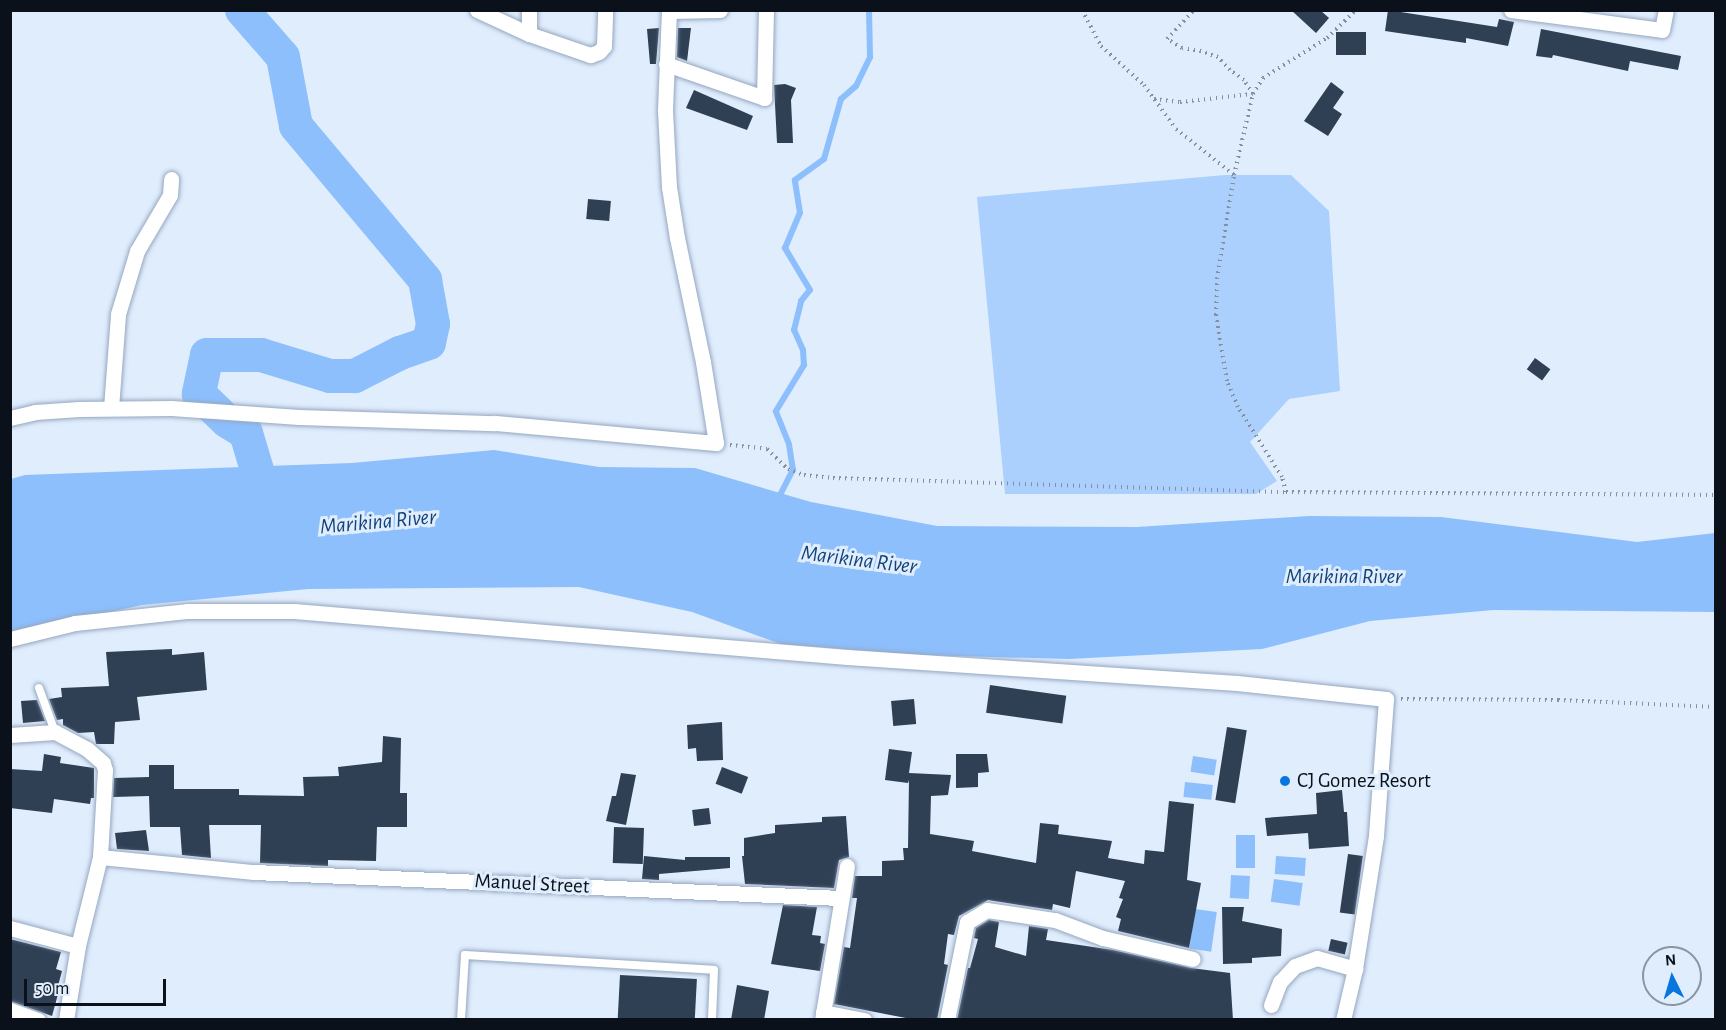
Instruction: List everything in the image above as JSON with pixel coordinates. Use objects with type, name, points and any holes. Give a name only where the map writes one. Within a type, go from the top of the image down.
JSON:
[{"type":"street","points":[[477,10],[529,34],[590,55],[596,54],[604,46],[605,10]]},
{"type":"street","points":[[529,10],[529,34]]},
{"type":"street","points":[[10,418],[34,412],[171,408],[299,417],[495,423],[716,443],[703,362],[676,238],[669,187],[666,64],[669,10],[720,10]]},
{"type":"street","points":[[666,64],[761,99],[764,98],[766,10]]},
{"type":"street","points":[[1511,10],[1662,30],[1665,10]]},
{"type":"street","points":[[111,408],[118,314],[137,251],[170,195],[171,179]]},
{"type":"street","points":[[10,639],[75,623],[188,611],[294,611],[847,657],[1237,683],[1386,699],[1376,836],[1355,969],[1342,1020]]},
{"type":"street","points":[[10,735],[55,732],[87,749],[103,763],[105,770],[100,857],[78,946],[66,1020]]},
{"type":"street","name":"Manuel Street","points":[[100,857],[254,872],[841,898]]},
{"type":"street","points":[[848,866],[823,1016],[864,1020]]},
{"type":"street","points":[[946,1020],[967,922],[987,910],[1055,920],[1103,938],[1193,959]]},
{"type":"street","points":[[10,928],[78,946]]},
{"type":"street","points":[[1271,1005],[1280,982],[1295,966],[1317,958],[1355,969]]},
{"type":"street","points":[[10,1010],[38,1020]]},
{"type":"lane","points":[[39,688],[55,732]]},
{"type":"lane","points":[[461,1020],[465,955],[714,970],[712,1020]]},
{"type":"path","points":[[1082,10],[1101,46],[1144,85],[1176,129],[1234,176]]},
{"type":"path","points":[[1194,10],[1167,39],[1182,48],[1218,57],[1244,80],[1252,94]]},
{"type":"path","points":[[1286,492],[1282,477],[1238,407],[1227,381],[1216,315],[1217,279],[1234,176],[1252,94],[1263,78],[1327,38],[1356,10]]},
{"type":"path","points":[[1154,99],[1180,102],[1252,94]]},
{"type":"path","points":[[716,443],[767,449],[788,469],[804,475],[922,482],[1286,492],[1716,495]]},
{"type":"path","points":[[1386,699],[1558,700],[1716,707]]},
{"type":"shaded area","points":[[1225,175],[1291,175],[1329,211],[1340,391],[1289,399],[1250,442],[1277,481],[1256,494],[1005,494],[977,197]]},
{"type":"water","name":"Marikina River","points":[[494,450],[599,467],[695,468],[811,502],[937,526],[1137,527],[1309,516],[1441,517],[1637,542],[1715,533],[1715,612],[1493,610],[1370,621],[1262,649],[1069,659],[919,655],[781,644],[692,612],[579,587],[308,589],[142,605],[11,634],[11,479],[25,475],[352,463]]},
{"type":"water","points":[[1193,756],[1217,760],[1214,776],[1190,772]]},
{"type":"water","points":[[1185,782],[1213,785],[1211,800],[1183,797]]},
{"type":"water","points":[[1236,835],[1255,835],[1255,868],[1236,868]]},
{"type":"water","points":[[1276,856],[1306,858],[1305,876],[1275,874]]},
{"type":"water","points":[[1231,875],[1250,876],[1249,899],[1230,898]]},
{"type":"water","points":[[1274,879],[1303,883],[1300,906],[1271,902]]},
{"type":"water","points":[[1195,909],[1217,912],[1211,952],[1189,949]]},
{"type":"building","points":[[1291,10],[1320,10],[1329,18],[1316,33]]},
{"type":"building","points":[[1388,10],[1497,27],[1499,19],[1514,22],[1508,46],[1466,38],[1466,43],[1385,31]]},
{"type":"building","points":[[659,28],[656,64],[650,64],[647,29]]},
{"type":"building","points":[[678,28],[691,28],[687,61],[677,57]]},
{"type":"building","points":[[1541,29],[1681,56],[1678,70],[1630,61],[1628,71],[1553,55],[1552,58],[1536,56]]},
{"type":"building","points":[[1336,32],[1366,32],[1366,55],[1336,55]]},
{"type":"building","points":[[1331,82],[1344,92],[1333,108],[1342,114],[1328,136],[1304,121]]},
{"type":"building","points":[[785,84],[796,88],[791,100],[793,143],[777,143],[774,85]]},
{"type":"building","points":[[694,90],[753,116],[747,130],[686,108]]},
{"type":"building","points":[[588,199],[611,201],[609,221],[586,219]]},
{"type":"building","points":[[1535,358],[1550,369],[1542,380],[1527,369]]},
{"type":"building","points":[[172,649],[172,655],[204,652],[207,690],[137,697],[140,720],[115,722],[114,744],[96,744],[94,732],[78,733],[63,725],[63,719],[57,720],[49,699],[62,697],[61,688],[109,686],[106,652]]},
{"type":"building","points":[[990,685],[1066,696],[1062,723],[986,713]]},
{"type":"building","points":[[914,699],[916,724],[893,726],[891,701]]},
{"type":"building","points":[[37,700],[45,721],[23,723],[21,701]]},
{"type":"building","points":[[722,722],[723,760],[697,761],[696,748],[688,749],[687,725]]},
{"type":"building","points":[[1227,727],[1247,730],[1235,803],[1215,800]]},
{"type":"building","points":[[383,736],[401,738],[400,793],[407,793],[407,827],[377,827],[376,861],[328,860],[328,866],[260,863],[261,825],[209,825],[211,858],[182,855],[180,827],[150,827],[149,796],[113,797],[114,778],[149,777],[149,765],[174,765],[174,789],[239,789],[239,795],[304,796],[303,777],[339,776],[338,767],[382,762]]},
{"type":"building","points":[[889,749],[912,752],[909,773],[951,775],[948,795],[931,796],[930,834],[974,841],[972,851],[1036,863],[1040,823],[1059,825],[1058,834],[1112,841],[1108,858],[1144,864],[1145,850],[1164,852],[1169,801],[1194,804],[1187,880],[1201,883],[1189,948],[1118,931],[1121,919],[1116,917],[1123,899],[1119,898],[1125,881],[1076,871],[1070,908],[1053,904],[1052,910],[988,900],[959,916],[954,935],[948,934],[944,964],[948,965],[937,1020],[916,1020],[834,1004],[844,947],[850,948],[857,898],[852,898],[855,876],[882,876],[882,861],[904,860],[903,848],[908,848],[909,780],[908,783],[885,780]]},
{"type":"building","points":[[44,754],[61,757],[60,763],[94,768],[94,798],[91,798],[90,804],[54,799],[52,813],[10,808],[10,769],[42,771]]},
{"type":"building","points":[[956,754],[987,754],[989,772],[978,773],[978,787],[956,788]]},
{"type":"building","points":[[722,767],[748,777],[742,794],[716,784]]},
{"type":"building","points":[[621,773],[636,775],[626,825],[606,821],[612,796],[616,796]]},
{"type":"building","points":[[1342,790],[1344,812],[1347,812],[1349,846],[1309,849],[1308,833],[1267,836],[1265,818],[1317,814],[1316,793]]},
{"type":"building","points":[[709,808],[711,824],[694,826],[692,810]]},
{"type":"building","points":[[846,816],[849,857],[839,860],[834,888],[745,884],[742,856],[744,856],[744,838],[775,833],[775,825],[822,822],[822,817]]},
{"type":"building","points":[[614,827],[644,828],[643,864],[613,863]]},
{"type":"building","points":[[146,830],[149,851],[117,849],[115,833]]},
{"type":"building","points":[[1348,854],[1363,856],[1355,915],[1340,912]]},
{"type":"building","points":[[644,856],[685,860],[685,857],[730,857],[730,868],[659,874],[659,880],[642,879]]},
{"type":"building","points":[[783,905],[817,907],[812,935],[821,936],[820,943],[825,944],[820,971],[771,964]]},
{"type":"building","points":[[1222,907],[1244,907],[1242,921],[1282,929],[1281,956],[1252,958],[1252,963],[1223,964]]},
{"type":"building","points":[[989,920],[999,922],[995,947],[1026,956],[1029,926],[1048,929],[1046,940],[1113,950],[1191,968],[1230,973],[1233,1020],[957,1020],[968,968],[970,968],[978,939],[974,938],[976,928]]},
{"type":"building","points":[[10,939],[61,952],[56,969],[62,971],[58,986],[60,987],[52,1016],[10,1001]]},
{"type":"building","points":[[1331,939],[1348,943],[1345,955],[1328,951]]},
{"type":"building","points":[[620,975],[697,979],[695,1020],[618,1020]]},
{"type":"building","points":[[737,985],[769,991],[764,1020],[731,1020]]},
{"type":"waterway","points":[[242,10],[283,57],[296,126],[425,280],[433,324],[429,343],[400,353],[355,376],[330,376],[261,355],[207,355],[199,394],[227,421],[246,433],[263,490],[263,513]]},
{"type":"waterway","points":[[778,499],[793,470],[789,444],[776,411],[804,365],[803,350],[794,330],[801,301],[810,290],[785,248],[800,213],[795,180],[824,159],[841,99],[856,86],[870,57],[869,10]]},
{"type":"place","name":"CJ Gomez Resort","points":[[1285,781]]}]
